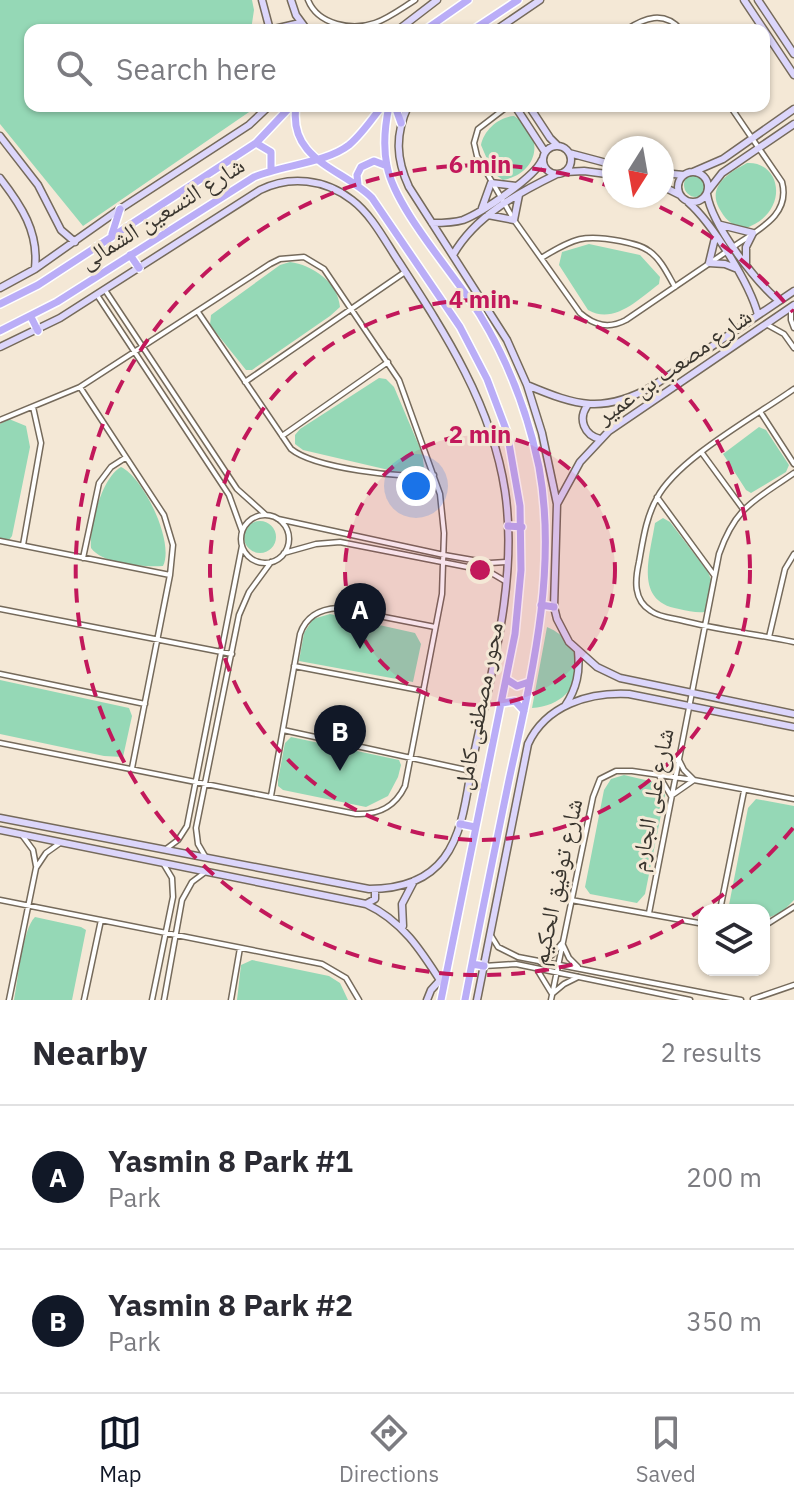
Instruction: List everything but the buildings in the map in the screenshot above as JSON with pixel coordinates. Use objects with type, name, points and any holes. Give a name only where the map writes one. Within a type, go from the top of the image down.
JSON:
[{"type":"main road","points":[[434,24],[468,0]]},
{"type":"main road","points":[[482,24],[518,0]]},
{"type":"main road","name":"شارع التسعين الشمالى","points":[[0,304],[38,285],[256,143],[288,112]]},
{"type":"main road","points":[[295,112],[299,133],[315,159]]},
{"type":"main road","name":"شارع التسعين الشمالى","points":[[0,331],[31,317],[237,187],[271,170],[336,152],[349,144],[377,112]]},
{"type":"main road","name":"محور مصطفى كامل","points":[[391,112],[385,138],[387,166],[402,201],[480,315],[511,378],[529,427],[543,497],[545,553],[541,605],[524,711],[465,1000]]},
{"type":"main road","points":[[395,112],[401,123]]},
{"type":"main road","points":[[256,143],[271,152],[271,170]]},
{"type":"main road","name":"محور مصطفى كامل","points":[[315,159],[358,185],[385,214],[460,327],[487,379],[509,442],[522,527],[515,634],[441,1000]]},
{"type":"main road","points":[[358,185],[358,171],[364,163],[379,161],[387,166]]},
{"type":"main road","points":[[112,235],[120,209]]},
{"type":"main road","points":[[130,255],[139,268]]},
{"type":"main road","points":[[31,317],[38,331]]},
{"type":"main road","points":[[511,378],[523,374]]},
{"type":"main road","points":[[508,526],[522,527]]},
{"type":"main road","points":[[541,605],[554,607]]},
{"type":"main road","points":[[506,679],[517,686],[529,682]]},
{"type":"main road","points":[[502,703],[515,701],[524,711]]},
{"type":"main road","points":[[460,824],[475,827]]},
{"type":"main road","points":[[472,964],[484,966]]},
{"type":"street","points":[[262,0],[268,24]]},
{"type":"street","points":[[291,0],[299,24]]},
{"type":"street","points":[[308,0],[315,13],[340,24]]},
{"type":"street","points":[[370,24],[379,22],[415,0]]},
{"type":"street","points":[[406,24],[437,0]]},
{"type":"street","points":[[505,24],[540,0]]},
{"type":"street","points":[[744,0],[760,24]]},
{"type":"street","points":[[758,0],[794,54]]},
{"type":"street","points":[[636,24],[652,17],[676,24]]},
{"type":"street","points":[[770,39],[794,75]]},
{"type":"street","points":[[674,174],[684,175],[717,163],[794,109]]},
{"type":"street","points":[[0,288],[35,269],[249,125],[263,112]]},
{"type":"street","points":[[406,112],[401,123],[400,168],[507,340],[523,374],[542,433],[557,504],[554,607],[562,631],[578,651],[597,667],[620,678],[794,714]]},
{"type":"street","points":[[500,112],[483,124],[476,136],[477,156],[514,220],[580,313],[596,325],[619,324],[779,213],[784,203],[782,182],[734,112]]},
{"type":"street","points":[[520,112],[536,134],[547,170],[602,173]]},
{"type":"street","points":[[533,112],[558,146],[569,153],[602,162]]},
{"type":"street","points":[[685,199],[698,202],[722,173],[794,124]]},
{"type":"street","points":[[0,136],[38,185],[61,230],[75,242]]},
{"type":"street","points":[[432,223],[460,221],[482,208],[518,186],[535,171],[551,147],[558,146]]},
{"type":"street","points":[[453,255],[468,231],[488,215],[561,173],[571,163],[569,153]]},
{"type":"street","points":[[693,172],[706,179],[710,207],[734,247],[761,285],[779,301]]},
{"type":"street","points":[[684,175],[678,185],[685,199]]},
{"type":"street","points":[[0,178],[17,199],[28,220],[36,251],[35,269]]},
{"type":"street","points":[[0,347],[38,331],[269,185],[288,181],[319,184],[338,191],[361,208],[455,352],[487,419],[505,490],[508,526],[496,649],[460,824],[443,859],[433,870],[414,881],[375,889],[0,818]]},
{"type":"street","points":[[491,183],[518,186]]},
{"type":"street","points":[[482,208],[491,183]]},
{"type":"street","points":[[674,190],[699,212],[749,290],[758,315]]},
{"type":"street","points":[[514,220],[519,195]]},
{"type":"street","points":[[488,215],[514,220]]},
{"type":"street","points":[[721,225],[753,233]]},
{"type":"street","points":[[746,263],[746,247],[753,233]]},
{"type":"street","points":[[709,263],[715,236]]},
{"type":"street","points":[[542,257],[581,237],[635,244],[655,257],[675,287]]},
{"type":"street","points":[[0,420],[80,387],[270,264],[292,256],[315,262],[324,269],[405,392],[434,475],[443,513],[444,555],[442,594],[405,786],[400,797],[380,812],[356,814],[0,743]]},
{"type":"street","points":[[709,263],[735,268]]},
{"type":"street","points":[[245,382],[405,272]]},
{"type":"street","points":[[105,290],[237,489],[266,515],[444,555],[490,563],[506,562]]},
{"type":"street","name":"شارع مصعب بن عمير","points":[[527,385],[587,406],[616,402],[641,393],[794,291]]},
{"type":"street","points":[[97,295],[229,495],[242,531],[242,546],[187,826],[178,840],[164,850]]},
{"type":"street","points":[[792,306],[794,328]]},
{"type":"street","name":"شارع مصعب بن عمير","points":[[557,504],[575,469],[600,439],[792,306]]},
{"type":"street","points":[[198,312],[297,454],[311,460],[395,476],[434,475]]},
{"type":"street","points":[[766,324],[784,334],[794,348]]},
{"type":"street","points":[[282,436],[388,362]]},
{"type":"street","points":[[80,387],[164,515],[173,545],[170,575],[132,768]]},
{"type":"street","points":[[794,389],[679,469],[657,497],[645,530],[636,588],[639,598],[651,611],[660,615],[794,642]]},
{"type":"street","points":[[23,545],[41,443],[33,406]]},
{"type":"street","points":[[587,406],[583,412],[584,426],[593,437],[600,439]]},
{"type":"street","points":[[761,413],[794,464]]},
{"type":"street","points":[[702,453],[743,509],[794,473]]},
{"type":"street","points":[[83,558],[99,483],[111,467],[125,458]]},
{"type":"street","points":[[657,497],[714,575]]},
{"type":"street","name":"شارع على الجارم","points":[[649,913],[714,575],[729,530],[743,509]]},
{"type":"street","points":[[242,531],[251,519],[266,515]]},
{"type":"street","points":[[278,519],[288,535],[284,553]]},
{"type":"street","points":[[0,541],[170,575]]},
{"type":"street","points":[[207,858],[198,844],[196,828],[243,603],[255,581],[271,562],[284,553],[316,544],[340,542],[488,571],[505,581]]},
{"type":"street","points":[[242,546],[250,558],[271,562]]},
{"type":"street","points":[[769,637],[783,577],[794,554]]},
{"type":"street","points":[[271,796],[294,666],[303,625],[310,617],[328,608],[338,608],[436,627]]},
{"type":"street","points":[[0,609],[232,654]]},
{"type":"street","points":[[565,706],[572,696],[579,674],[578,651]]},
{"type":"street","points":[[294,666],[424,691]]},
{"type":"street","points":[[0,674],[145,704]]},
{"type":"street","points":[[477,1000],[528,744],[546,718],[565,706],[608,693],[629,694],[794,727]]},
{"type":"street","points":[[283,730],[471,771]]},
{"type":"street","points":[[678,758],[694,780],[671,796],[658,774],[678,758]]},
{"type":"street","name":"شارع توفيق الحكيم","points":[[552,997],[593,797],[600,779],[616,771],[658,774],[794,799]]},
{"type":"street","points":[[721,904],[744,791]]},
{"type":"street","points":[[0,830],[366,904],[404,929],[443,980],[431,990],[427,1000]]},
{"type":"street","points":[[9,1000],[36,868],[33,850],[22,834]]},
{"type":"street","points":[[36,868],[46,853],[62,842]]},
{"type":"street","points":[[152,1000],[174,888],[172,878],[161,861]]},
{"type":"street","points":[[164,1000],[186,891],[207,871]]},
{"type":"street","points":[[279,885],[282,873]]},
{"type":"street","points":[[404,929],[402,904],[414,881]]},
{"type":"street","points":[[366,904],[375,899],[375,889]]},
{"type":"street","points":[[0,900],[322,964],[335,969],[355,989],[359,1000]]},
{"type":"street","points":[[571,900],[698,923]]},
{"type":"street","points":[[770,922],[794,907]]},
{"type":"street","points":[[84,1000],[101,920]]},
{"type":"street","points":[[490,933],[503,951],[539,962],[742,1000],[754,1000],[794,985]]},
{"type":"street","points":[[539,962],[552,955],[562,943],[569,958],[580,969]]},
{"type":"street","points":[[231,1000],[240,948]]},
{"type":"street","points":[[484,966],[516,964],[690,1000]]},
{"type":"street","points":[[537,969],[552,997],[564,984],[579,977]]},
{"type":"green space","points":[[0,0],[252,0],[252,24],[24,24],[24,112],[249,112],[83,226],[0,124]]},
{"type":"green space","points":[[514,116],[531,133],[534,152],[524,170],[503,180],[493,173],[481,145],[493,125]]},
{"type":"green space","points":[[747,163],[768,170],[776,190],[769,212],[743,229],[723,215],[716,193],[728,175]]},
{"type":"green space","points":[[696,173],[707,180],[708,185],[701,196],[696,197],[685,190],[684,185],[691,174]]},
{"type":"green space","points":[[589,244],[640,255],[660,277],[659,284],[635,303],[617,312],[598,314],[588,310],[559,265],[562,252]]},
{"type":"green space","points":[[290,262],[322,276],[334,290],[340,307],[252,370],[246,370],[210,325],[211,315],[280,265]]},
{"type":"green space","points":[[379,378],[386,379],[394,387],[422,453],[424,467],[417,473],[393,471],[303,450],[295,444],[295,435],[300,429]]},
{"type":"green space","points":[[9,419],[26,426],[30,447],[9,540],[0,538],[0,424]]},
{"type":"green space","points":[[759,427],[766,430],[789,465],[786,472],[751,493],[723,454]]},
{"type":"green space","points":[[121,467],[139,483],[155,511],[165,542],[163,566],[114,561],[91,548],[98,503],[108,481]]},
{"type":"green space","points":[[663,518],[670,522],[708,572],[712,582],[705,612],[665,605],[655,597],[650,587],[648,563],[655,523]]},
{"type":"green space","points":[[260,521],[272,525],[276,537],[272,549],[260,553],[248,549],[244,537],[248,525]]},
{"type":"green space","points":[[330,614],[415,633],[421,644],[413,682],[299,661],[304,633],[313,619]]},
{"type":"green space","points":[[547,627],[562,636],[572,648],[577,661],[577,674],[563,697],[532,708]]},
{"type":"green space","points":[[0,680],[129,708],[132,716],[123,757],[104,756],[0,734]]},
{"type":"green space","points":[[291,737],[399,760],[398,777],[388,796],[366,807],[283,790],[278,786],[278,780],[285,743]]},
{"type":"green space","points":[[624,775],[658,783],[665,795],[645,894],[637,903],[590,894],[585,887],[604,790],[611,779]]},
{"type":"green space","points":[[756,799],[794,806],[794,900],[781,913],[770,917],[770,904],[729,904],[748,808]]},
{"type":"green space","points":[[35,917],[86,930],[72,1000],[14,1000],[24,944]]},
{"type":"green space","points":[[252,960],[329,976],[340,983],[348,1000],[237,1000],[241,965]]},
{"type":"place","name":"Yasmin 8 Park #1","points":[[360,649]]},
{"type":"place","name":"Yasmin 8 Park #2","points":[[340,771]]}]
